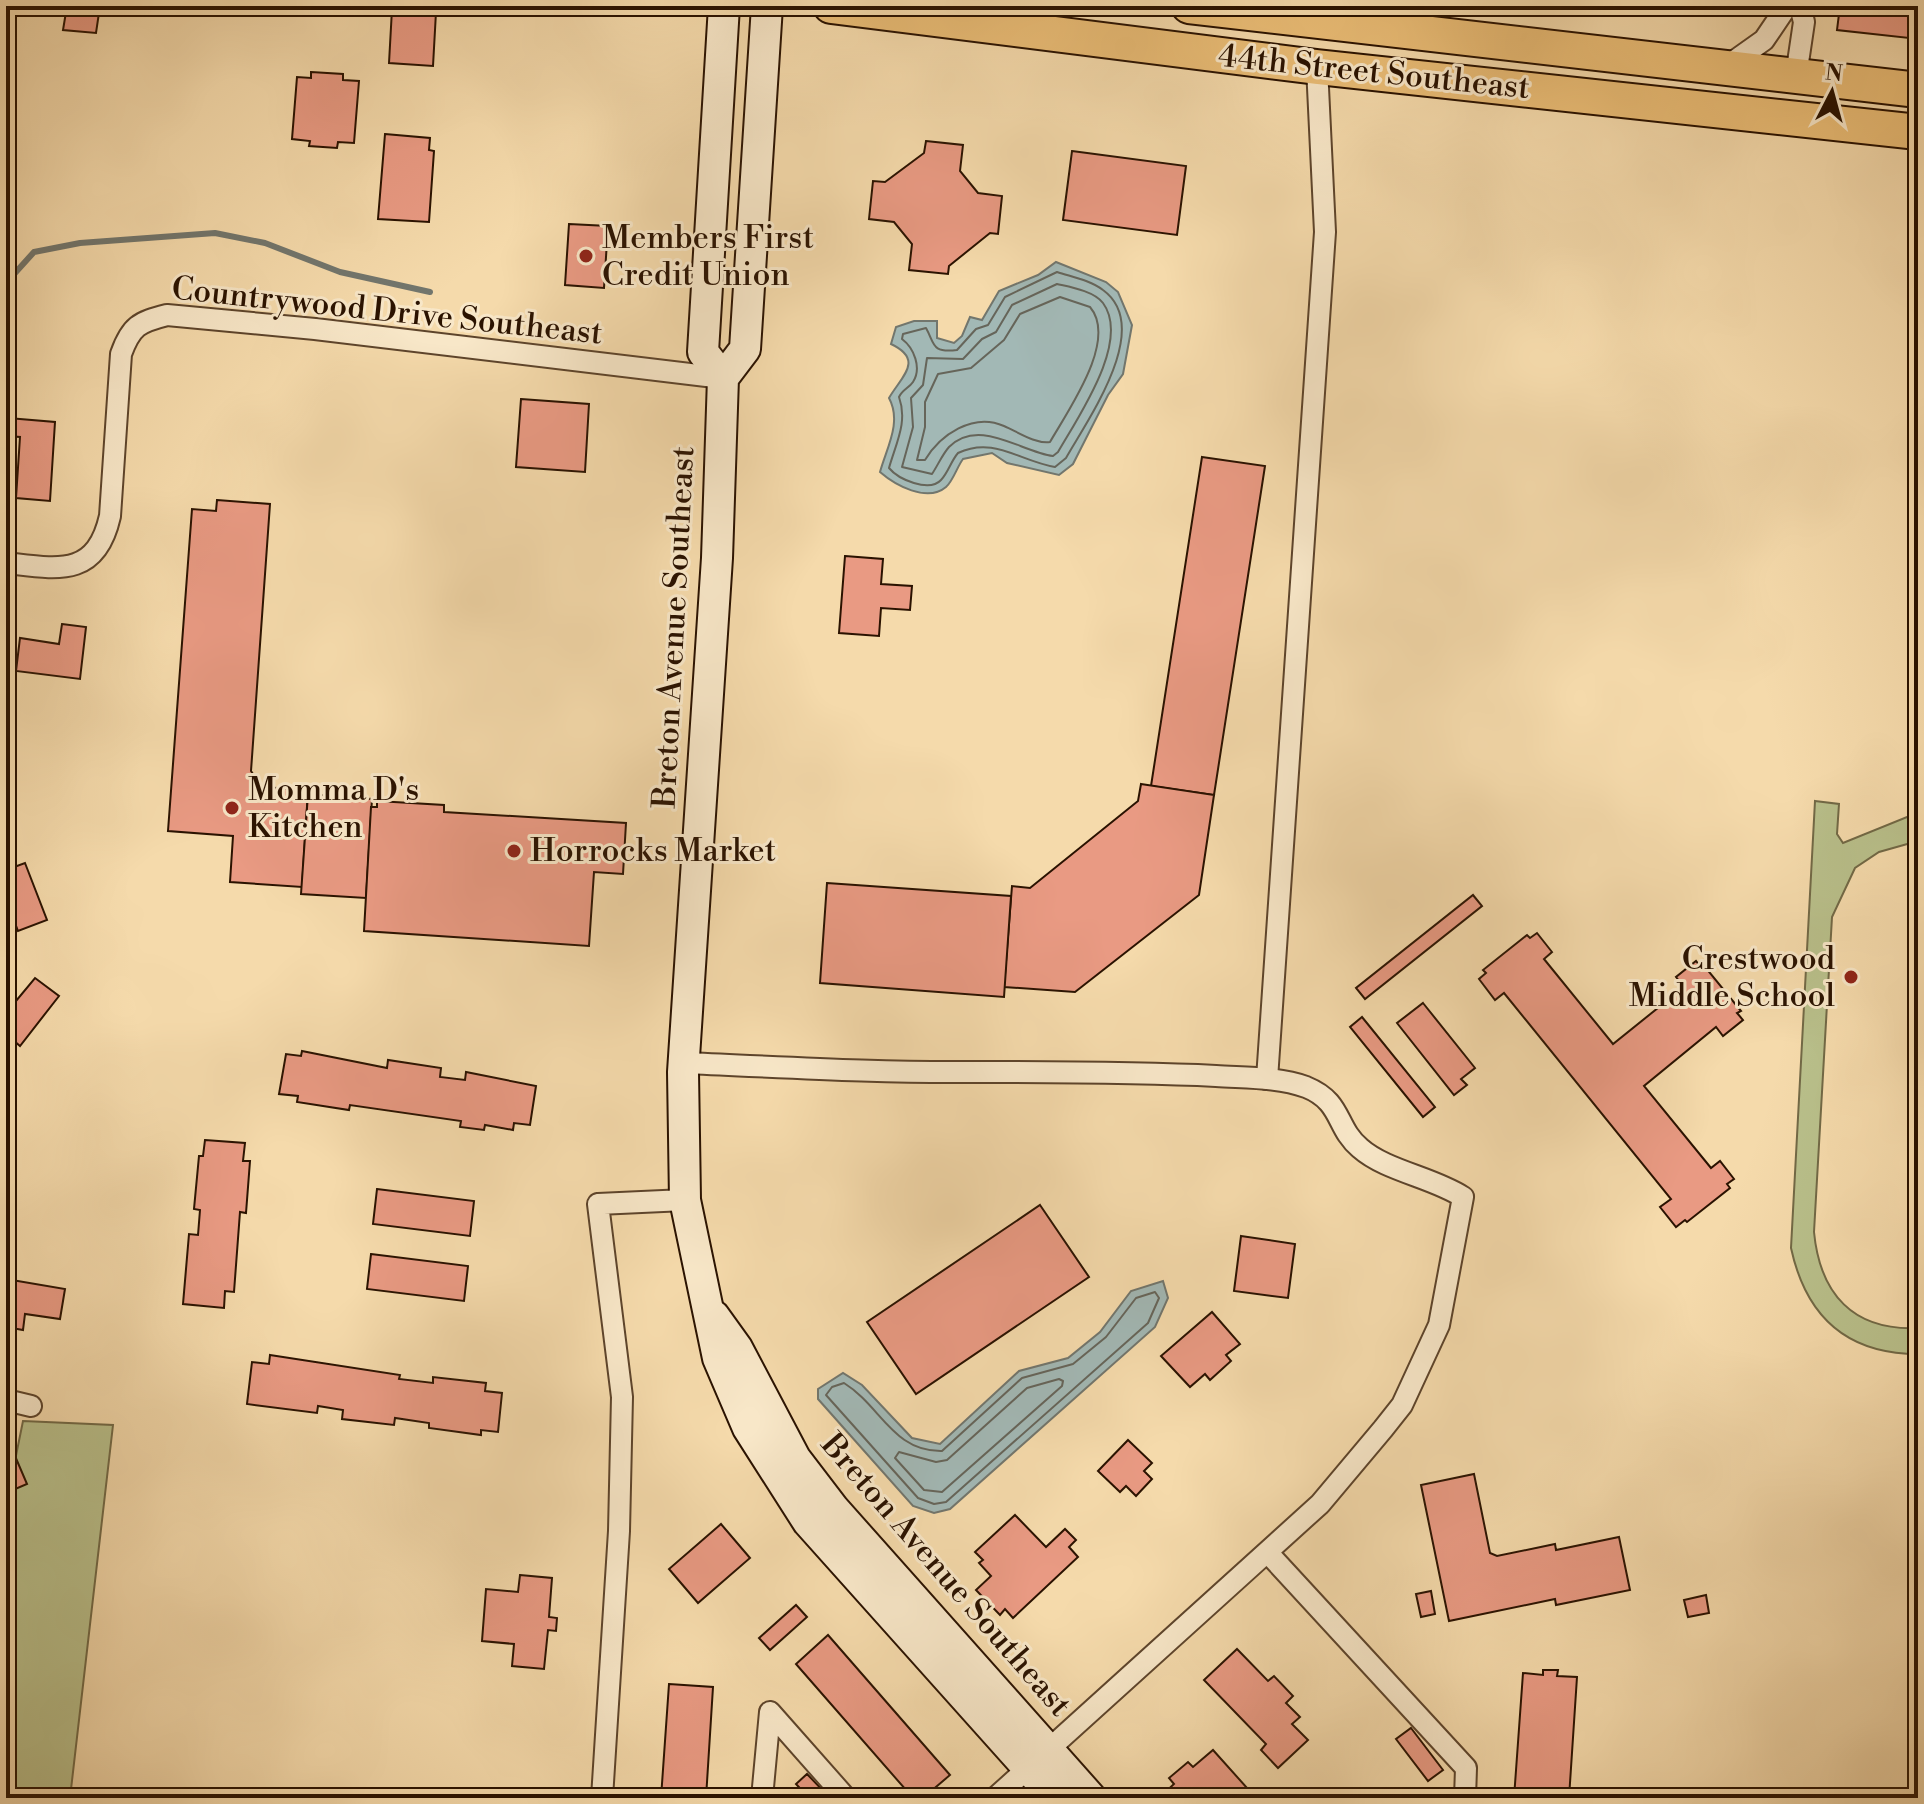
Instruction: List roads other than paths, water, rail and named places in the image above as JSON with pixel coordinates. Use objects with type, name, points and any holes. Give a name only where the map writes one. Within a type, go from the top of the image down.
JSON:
[{"type":"main road","points":[[724,6],[703,352],[723,378],[745,349],[767,6]]},
{"type":"main road","name":"44th Street Southeast","points":[[831,6],[1317,67],[1918,132]]},
{"type":"main road","name":"44th Street Southeast","points":[[1189,6],[1918,90]]},
{"type":"main road","points":[[1226,56],[1260,41],[1272,31],[1276,16]]},
{"type":"main road","points":[[1317,67],[1323,47],[1334,38],[1378,28]]},
{"type":"main road","points":[[1739,112],[1786,89],[1796,76]]},
{"type":"main road","points":[[711,215],[715,250],[725,272],[740,294],[749,297]]},
{"type":"main road","name":"Breton Avenue Southeast","points":[[723,378],[717,558],[684,1063],[685,1200],[708,1308],[737,1348],[795,1458],[834,1509],[1040,1761],[1091,1798]]},
{"type":"main road","name":"Breton Avenue Southeast","points":[[1040,1761],[1055,1798]]},
{"type":"street","points":[[1724,68],[1764,40],[1787,6]]},
{"type":"street","points":[[1796,76],[1804,22],[1800,6]]},
{"type":"street","points":[[1267,1079],[1325,232],[1317,67]]},
{"type":"street","name":"Countrywood Drive Southeast","points":[[6,563],[63,569],[89,559],[105,538],[110,516],[121,354],[128,333],[146,320],[167,315],[330,330],[723,378]]},
{"type":"street","points":[[684,1063],[906,1073],[1144,1072],[1267,1079],[1302,1086],[1324,1096],[1333,1103],[1359,1147],[1382,1162],[1439,1181],[1463,1197],[1439,1325],[1402,1405],[1320,1504],[1040,1761],[995,1798]]},
{"type":"street","points":[[602,1798],[619,1531],[622,1397],[598,1204],[685,1200]]},
{"type":"street","points":[[6,1400],[31,1406]]},
{"type":"street","points":[[1268,1553],[1466,1768],[1465,1798]]},
{"type":"street","points":[[762,1798],[770,1712],[846,1798]]},
{"type":"water","points":[[1056,262],[1106,282],[1118,292],[1132,325],[1123,374],[1108,395],[1073,464],[1059,475],[1007,463],[992,453],[963,459],[946,487],[930,493],[902,487],[880,472],[894,425],[889,398],[904,376],[908,363],[907,356],[891,344],[896,327],[914,321],[937,321],[937,338],[954,343],[962,336],[970,317],[982,320],[999,291],[1038,275]]},
{"type":"water","points":[[1163,1281],[1168,1298],[1155,1327],[950,1509],[934,1513],[913,1506],[818,1399],[818,1389],[843,1373],[862,1385],[912,1438],[940,1444],[1019,1371],[1068,1358],[1100,1332],[1131,1291]]},
{"type":"waterway","points":[[6,283],[34,252],[80,243],[215,233],[265,243],[340,272],[430,292]]},
{"type":"place","name":"Members First Credit Union","points":[[586,256]]},
{"type":"place","name":"Momma D's Kitchen","points":[[232,808]]},
{"type":"place","name":"Horrocks Market","points":[[514,851]]},
{"type":"place","name":"Crestwood Middle School","points":[[1851,977]]}]
